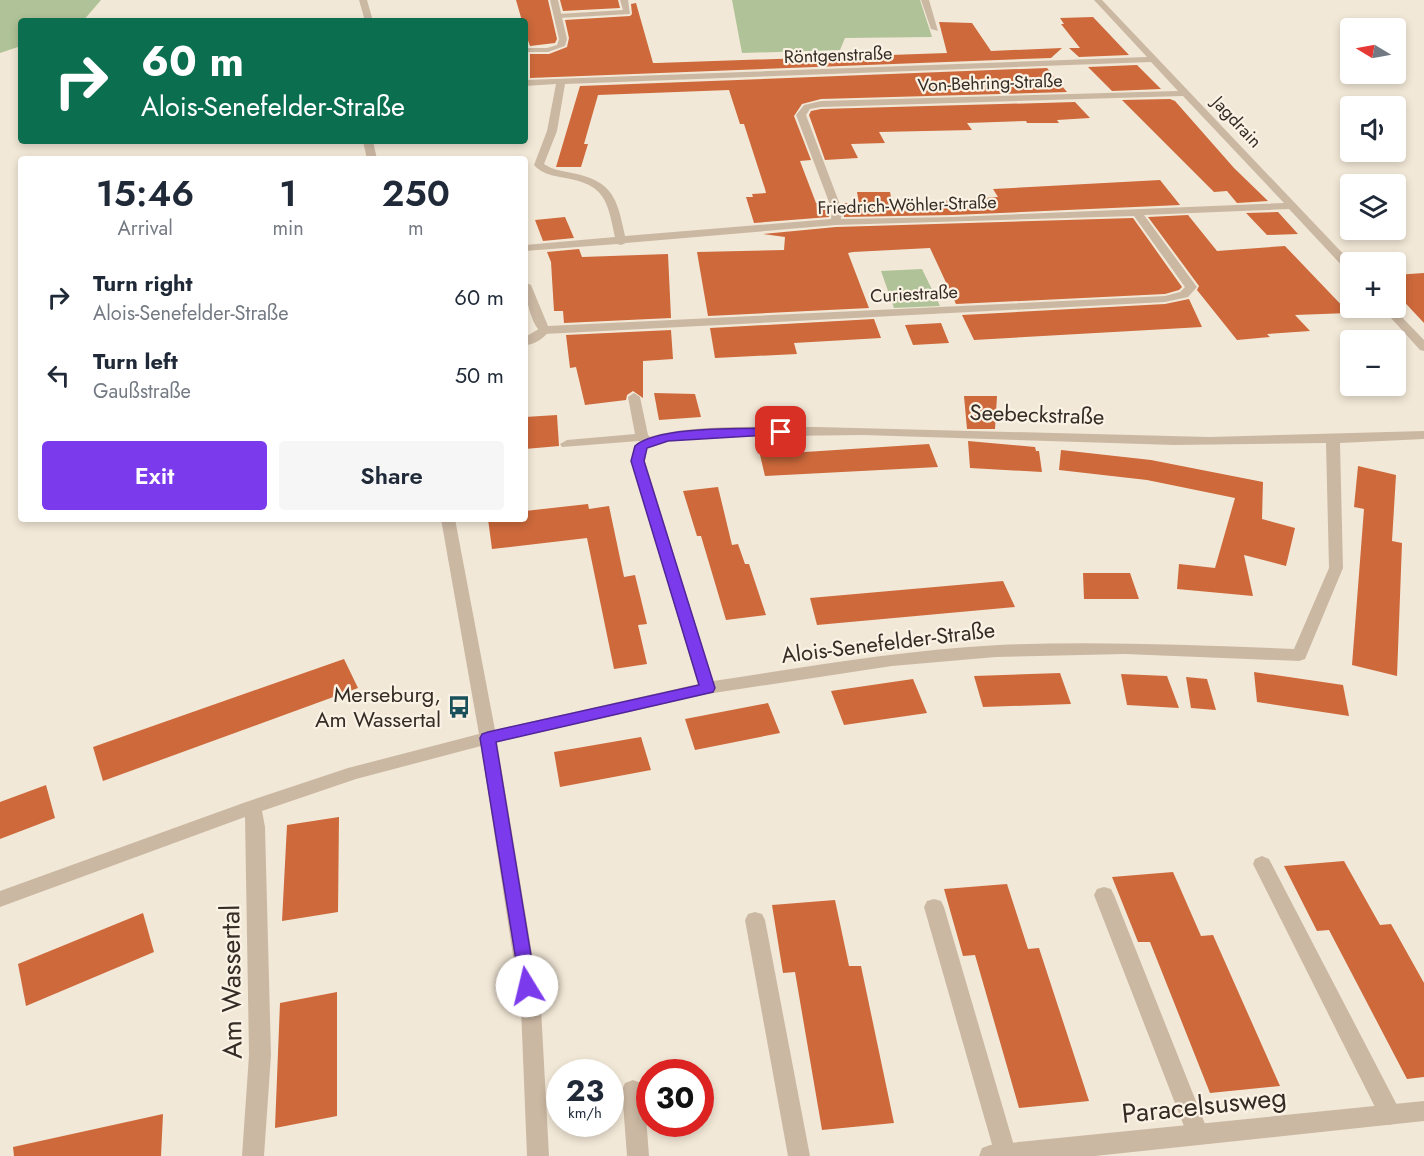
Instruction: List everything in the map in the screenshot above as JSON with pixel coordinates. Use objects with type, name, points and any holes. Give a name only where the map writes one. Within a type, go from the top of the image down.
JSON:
[{"type":"street","points":[[363,0],[368,18]]},
{"type":"street","points":[[528,50],[548,50],[561,46],[563,39],[554,0]]},
{"type":"street","points":[[558,16],[627,12],[624,0]]},
{"type":"street","points":[[925,0],[935,30]]},
{"type":"street","name":"Jagdrain","points":[[1098,0],[1340,257]]},
{"type":"street","name":"Röntgenstraße","points":[[528,83],[1153,59]]},
{"type":"street","points":[[561,82],[552,131],[539,165],[547,172],[598,182],[611,197],[621,242]]},
{"type":"street","name":"Von-Behring-Straße","points":[[836,222],[837,210],[801,115],[807,108],[821,104],[1185,93]]},
{"type":"street","name":"Friedrich-Wöhler-Straße","points":[[528,248],[621,242],[836,222],[1291,206]]},
{"type":"street","name":"Curiestraße","points":[[528,341],[544,330],[1141,300],[1184,295],[1191,287],[1137,213]]},
{"type":"street","points":[[528,292],[544,330]]},
{"type":"street","points":[[1396,318],[1424,347]]},
{"type":"street","points":[[634,397],[646,440],[641,446],[638,461],[708,688]]},
{"type":"street","name":"Seebeckstraße","points":[[567,444],[646,440],[715,433],[847,430],[1141,440],[1334,439],[1424,435]]},
{"type":"street","name":"Alois-Senefelder-Straße","points":[[488,738],[708,688],[882,662],[996,651],[1125,648],[1299,655],[1336,568],[1334,439]]},
{"type":"street","points":[[449,522],[488,738],[531,1008],[538,1156]]},
{"type":"street","points":[[0,899],[252,807],[354,773],[488,738]]},
{"type":"street","name":"Am Wassertal","points":[[252,807],[256,827],[260,1055],[253,1156]]},
{"type":"street","points":[[1262,864],[1390,1114]]},
{"type":"street","points":[[1104,895],[1198,1134]]},
{"type":"street","points":[[934,907],[998,1155]]},
{"type":"street","points":[[755,920],[799,1156]]},
{"type":"street","points":[[633,1090],[638,1156]]},
{"type":"street","name":"Paracelsusweg","points":[[998,1155],[1424,1111]]},
{"type":"green space","points":[[0,0],[101,0],[86,18],[18,18],[18,47],[0,53]]},
{"type":"green space","points":[[732,0],[920,0],[932,37],[845,38],[840,50],[742,53]]},
{"type":"green space","points":[[922,269],[940,306],[894,308],[881,271]]},
{"type":"building","points":[[516,0],[548,0],[557,39],[555,43],[530,46],[528,18],[521,18]]},
{"type":"building","points":[[560,0],[618,0],[620,8],[563,11]]},
{"type":"building","points":[[636,3],[653,63],[947,53],[939,22],[972,23],[991,51],[1062,48],[1051,58],[530,78],[530,54],[549,54],[567,47],[569,38],[565,20],[630,16],[632,14],[631,4]]},
{"type":"building","points":[[1093,17],[1129,55],[1079,57],[1069,48],[1080,48],[1061,24],[1064,24],[1060,18]]},
{"type":"building","points":[[1137,65],[1161,89],[1112,91],[1088,67]]},
{"type":"building","points":[[1047,68],[1067,92],[821,99],[802,104],[794,116],[811,160],[800,161],[816,203],[827,203],[829,217],[754,223],[746,197],[766,193],[744,124],[740,124],[729,90],[598,95],[584,144],[588,144],[581,167],[556,167],[580,86]]},
{"type":"building","points":[[1170,99],[1175,101],[1234,168],[1268,201],[1237,203],[1227,191],[1214,192],[1122,100]]},
{"type":"building","points":[[1075,102],[1090,118],[1057,120],[1059,123],[1027,123],[1026,121],[967,123],[972,130],[879,132],[885,143],[851,144],[858,158],[825,160],[809,115],[811,111],[821,109]]},
{"type":"building","points":[[1160,180],[1180,205],[953,215],[844,217],[842,203],[859,203],[857,192],[890,192],[892,202],[911,203],[998,197],[993,189]]},
{"type":"building","points":[[1278,212],[1298,234],[1267,235],[1246,213]]},
{"type":"building","points":[[1188,215],[1217,251],[1285,246],[1340,304],[1340,313],[1295,315],[1310,331],[1267,334],[1270,337],[1237,340],[1197,290],[1199,286],[1148,217]]},
{"type":"building","points":[[565,217],[574,238],[543,241],[535,220]]},
{"type":"building","points":[[1133,218],[1182,287],[1179,290],[1165,294],[956,304],[930,248],[853,252],[848,253],[869,308],[708,316],[697,252],[784,250],[785,237],[763,234],[836,227]]},
{"type":"building","points":[[579,249],[582,257],[668,254],[671,318],[564,323],[563,311],[554,311],[551,262],[547,252]]},
{"type":"building","points":[[1424,273],[1424,323],[1406,304],[1406,274]]},
{"type":"building","points":[[1189,299],[1202,327],[974,340],[962,315],[1165,304]]},
{"type":"building","points":[[874,319],[881,338],[794,343],[797,354],[715,358],[710,328]]},
{"type":"building","points":[[941,323],[949,343],[913,345],[905,325]]},
{"type":"building","points":[[671,330],[673,359],[643,361],[643,398],[633,391],[627,395],[626,400],[585,405],[576,367],[570,368],[566,335]]},
{"type":"building","points":[[654,393],[695,394],[701,417],[659,420]]},
{"type":"building","points":[[964,396],[997,396],[995,429],[967,429]]},
{"type":"building","points":[[557,415],[559,446],[528,449],[528,417]]},
{"type":"building","points":[[968,441],[1035,447],[1036,451],[1039,451],[1042,472],[970,468]]},
{"type":"building","points":[[929,444],[938,467],[765,476],[760,455]]},
{"type":"building","points":[[1061,450],[1151,460],[1263,482],[1262,519],[1295,528],[1286,566],[1244,555],[1253,596],[1177,589],[1179,564],[1215,568],[1235,498],[1147,480],[1059,470]]},
{"type":"building","points":[[1358,466],[1396,475],[1392,541],[1402,543],[1397,676],[1352,665],[1364,509],[1354,507]]},
{"type":"building","points":[[718,487],[732,545],[738,544],[745,564],[749,564],[766,615],[726,620],[701,536],[697,536],[683,491]]},
{"type":"building","points":[[588,504],[589,509],[609,506],[624,577],[635,575],[647,624],[638,625],[647,664],[614,669],[587,538],[492,549],[488,522],[528,522],[528,511]]},
{"type":"building","points":[[1083,573],[1130,573],[1139,599],[1084,599]]},
{"type":"building","points":[[1003,581],[1015,607],[817,625],[810,598]]},
{"type":"building","points":[[344,659],[358,688],[103,781],[93,747]]},
{"type":"building","points":[[1254,672],[1343,685],[1349,716],[1257,702]]},
{"type":"building","points":[[1060,673],[1071,704],[983,707],[974,676]]},
{"type":"building","points":[[1121,674],[1167,676],[1179,708],[1127,705]]},
{"type":"building","points":[[1186,677],[1207,679],[1216,710],[1191,708]]},
{"type":"building","points":[[913,679],[927,713],[844,725],[831,691]]},
{"type":"building","points":[[768,703],[780,733],[695,750],[685,719]]},
{"type":"building","points":[[641,737],[651,770],[560,787],[554,752]]},
{"type":"building","points":[[46,785],[55,818],[0,839],[0,802]]},
{"type":"building","points":[[339,817],[338,912],[282,921],[287,825]]},
{"type":"building","points":[[1344,861],[1380,925],[1391,924],[1424,983],[1424,1077],[1407,1079],[1329,930],[1317,931],[1284,866]]},
{"type":"building","points":[[1173,872],[1201,936],[1213,935],[1280,1086],[1210,1093],[1150,942],[1138,942],[1112,877]]},
{"type":"building","points":[[1007,884],[1028,949],[1039,948],[1089,1101],[1019,1108],[975,955],[963,956],[944,889]]},
{"type":"building","points":[[835,900],[849,966],[861,966],[894,1123],[822,1130],[795,972],[783,973],[772,905]]},
{"type":"building","points":[[143,913],[154,952],[26,1006],[18,964]]},
{"type":"building","points":[[337,992],[337,1116],[275,1128],[280,1003]]},
{"type":"building","points":[[163,1114],[161,1156],[14,1156],[13,1147]]},
{"type":"place","name":"Merseburg, Am Wassertal","points":[[459,707]]},
{"type":"route","points":[[527,986],[488,738],[708,688],[638,461],[641,446],[666,437],[715,433],[781,432]]}]
